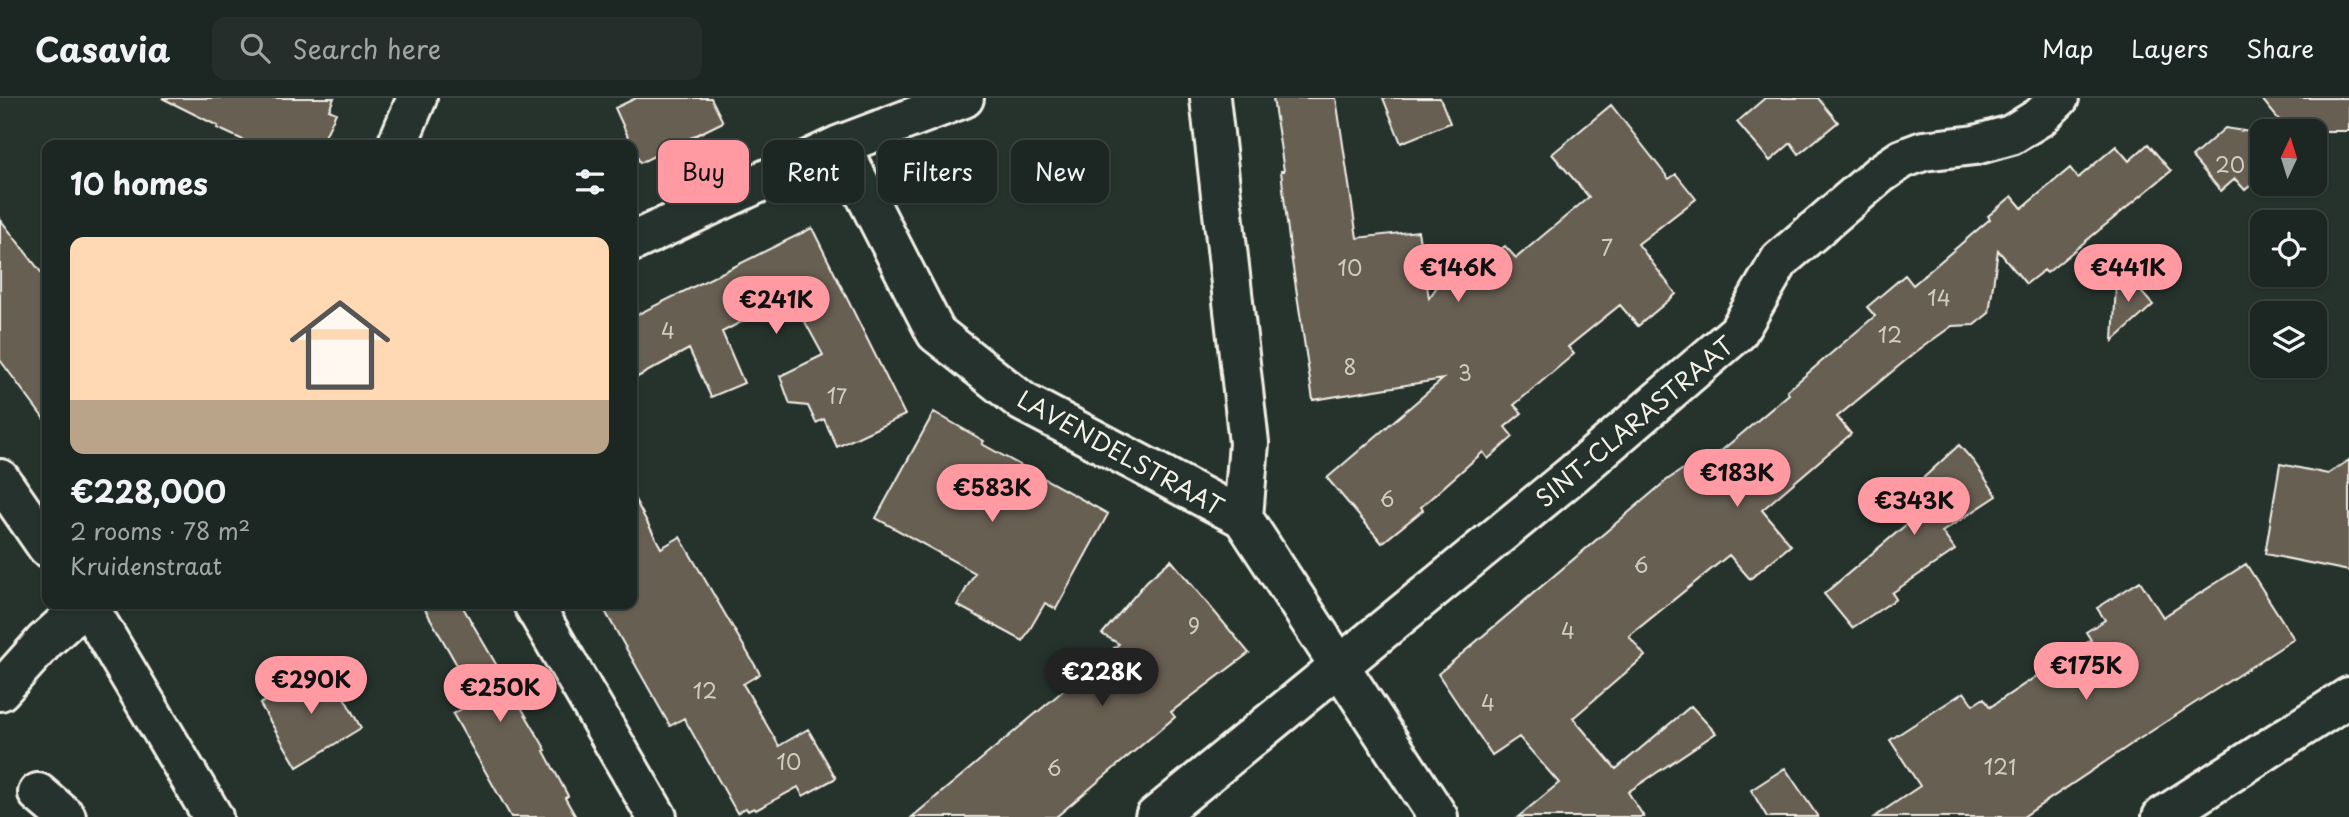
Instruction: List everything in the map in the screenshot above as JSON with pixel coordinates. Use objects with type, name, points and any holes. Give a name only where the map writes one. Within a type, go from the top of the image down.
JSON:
[{"type":"street","points":[[399,140],[417,98]]},
{"type":"street","points":[[853,140],[964,98]]},
{"type":"street","name":"LAVENDELSTRAAT","points":[[1210,98],[1249,443],[1242,518]]},
{"type":"street","name":"SINT-CLARASTRAAT","points":[[1155,817],[1572,475],[1738,332],[1780,260],[1880,174],[1902,159],[1923,151],[1975,145],[2011,135],[2040,117],[2059,98]]},
{"type":"street","points":[[637,240],[763,181]]},
{"type":"street","name":"LAVENDELSTRAAT","points":[[864,192],[936,333],[1023,402],[1242,518],[1438,817]]},
{"type":"street","points":[[0,480],[42,540]]},
{"type":"street","points":[[0,691],[45,641],[80,609]]},
{"type":"street","points":[[89,609],[213,817]]},
{"type":"street","points":[[536,609],[657,817]]},
{"type":"street","points":[[2162,817],[2349,697]]},
{"type":"building","points":[[162,98],[334,98],[329,110],[336,113],[323,140],[243,140],[217,128],[218,126]]},
{"type":"building","points":[[636,98],[711,98],[723,122],[687,140],[658,140],[658,154],[640,163],[637,156],[637,140],[630,140],[615,108]]},
{"type":"building","points":[[1273,98],[1336,98],[1357,238],[1418,231],[1429,298],[1452,266],[1462,278],[1505,246],[1516,258],[1589,197],[1552,154],[1611,105],[1669,179],[1676,174],[1696,199],[1638,244],[1676,294],[1638,326],[1620,305],[1568,347],[1574,354],[1514,405],[1522,413],[1505,427],[1513,437],[1488,459],[1483,452],[1421,507],[1423,510],[1382,543],[1327,478],[1443,379],[1313,400],[1290,248],[1281,171],[1284,171]]},
{"type":"building","points":[[1383,98],[1440,98],[1450,123],[1401,143]]},
{"type":"building","points":[[1765,98],[1818,98],[1838,122],[1799,154],[1791,143],[1770,161],[1737,122]]},
{"type":"building","points":[[2261,98],[2349,98],[2349,131],[2328,131],[2328,119],[2278,119]]},
{"type":"building","points":[[2225,128],[2250,132],[2250,186],[2245,190],[2235,179],[2221,191],[2192,157]]},
{"type":"building","points":[[2148,144],[2171,171],[2047,273],[2044,270],[2026,284],[1998,250],[1989,313],[1974,325],[1952,326],[1917,351],[1837,417],[1851,434],[1762,510],[1791,545],[1750,579],[1729,555],[1629,636],[1645,656],[1573,718],[1616,769],[1691,706],[1716,733],[1628,792],[1644,817],[1518,817],[1559,783],[1519,737],[1492,755],[1438,674],[1667,480],[1692,463],[1696,468],[1712,455],[1714,457],[1789,394],[1787,391],[1875,316],[1867,307],[1905,275],[1913,285],[1990,219],[1988,216],[2012,196],[2022,208],[2070,168],[2078,178],[2116,146],[2129,161]]},
{"type":"building","points":[[0,219],[42,274],[42,416],[0,360]]},
{"type":"building","points":[[812,228],[905,415],[837,447],[824,419],[816,423],[808,406],[790,404],[780,376],[823,355],[791,296],[722,332],[744,383],[711,397],[689,349],[637,377],[637,315]]},
{"type":"building","points":[[2117,265],[2153,305],[2113,341]]},
{"type":"building","points":[[934,412],[984,441],[982,444],[1108,514],[1056,609],[1045,603],[1023,641],[957,605],[975,573],[876,518]]},
{"type":"building","points":[[1959,445],[1997,496],[1942,532],[1955,550],[1892,593],[1896,599],[1852,628],[1824,594],[1908,523],[1894,505]]},
{"type":"building","points":[[2349,460],[2349,571],[2265,554],[2280,464],[2328,474]]},
{"type":"building","points":[[637,503],[661,548],[680,537],[760,674],[743,684],[779,746],[808,729],[836,778],[803,796],[798,787],[756,810],[754,808],[748,811],[746,808],[737,813],[684,718],[670,726],[604,609],[637,609]]},
{"type":"building","points":[[1171,560],[1249,653],[1171,712],[1175,717],[1056,817],[912,817],[1119,644],[1102,634],[1147,581]]},
{"type":"building","points":[[2246,564],[2294,639],[2023,817],[1874,817],[1920,786],[1890,740],[1964,692],[1973,705],[1984,698],[1990,707],[2091,640],[2086,632],[2105,620],[2097,608],[2140,581],[2163,617]]},
{"type":"building","points":[[425,609],[464,609],[546,750],[544,751],[568,796],[565,798],[576,817],[511,817],[453,714],[477,700]]},
{"type":"building","points":[[326,665],[361,728],[297,767],[260,704]]},
{"type":"building","points":[[1785,768],[1818,817],[1767,817],[1751,790]]}]
